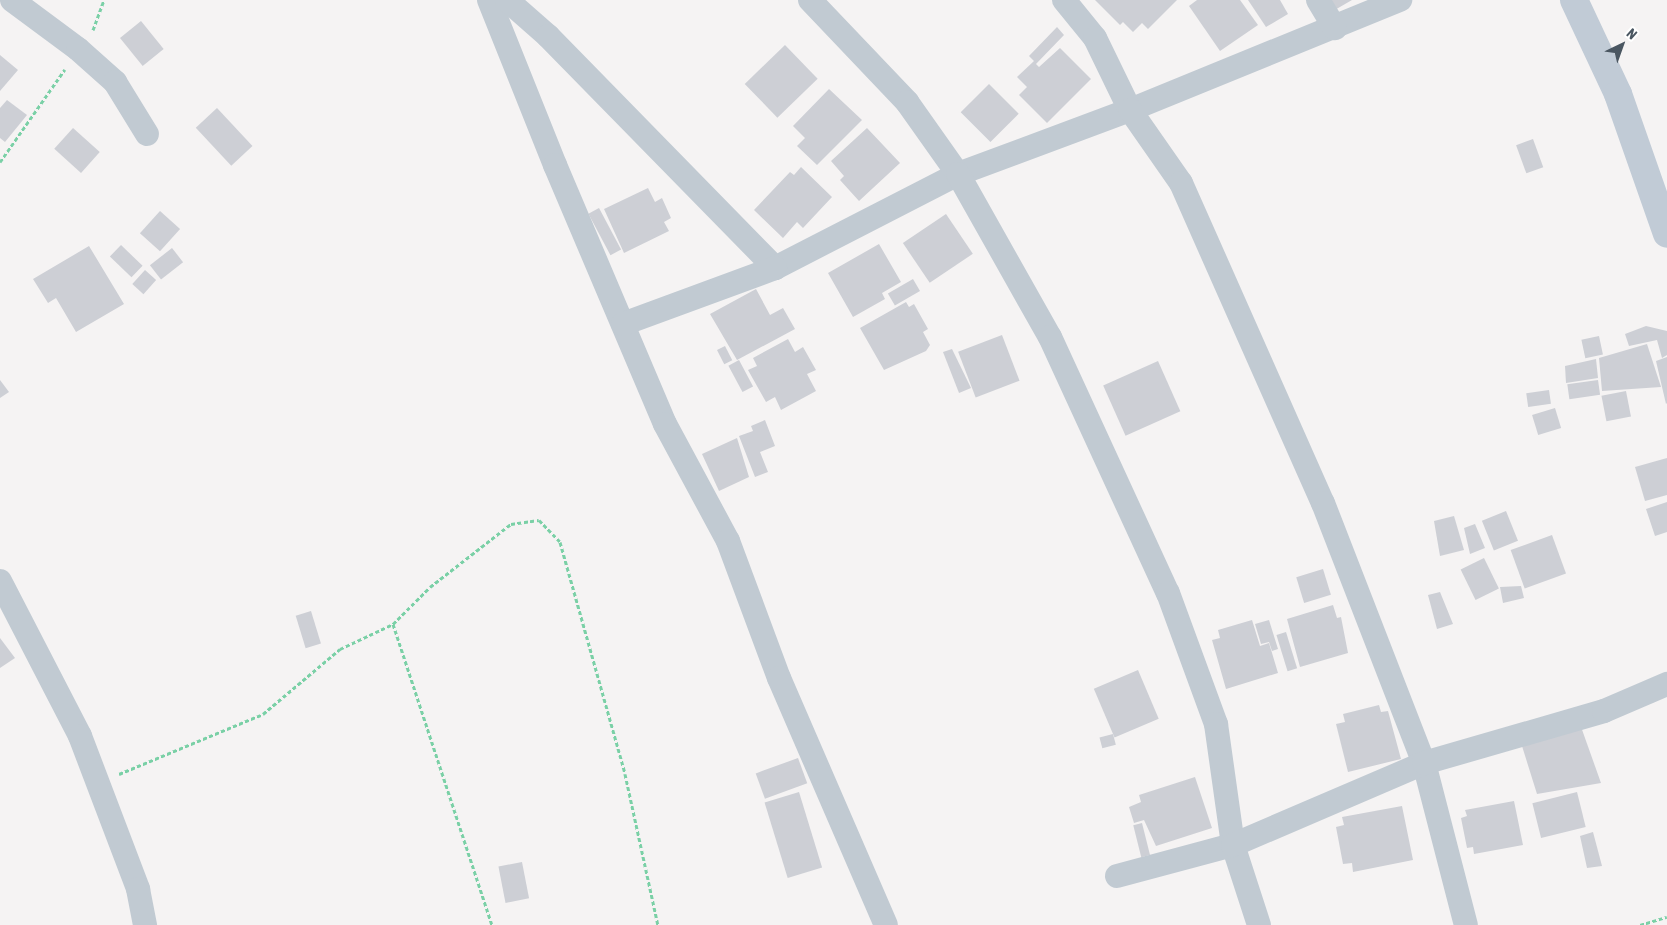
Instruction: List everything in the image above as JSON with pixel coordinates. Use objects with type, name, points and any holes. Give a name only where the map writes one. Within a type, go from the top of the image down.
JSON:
[{"type":"main road","points":[[1574,0],[1618,94],[1667,234]]},
{"type":"street","points":[[12,0],[78,49],[115,82],[147,134]]},
{"type":"street","points":[[489,0],[665,424],[728,541],[779,678],[886,925]]},
{"type":"street","points":[[507,0],[548,36],[775,268]]},
{"type":"street","points":[[810,0],[907,102],[958,174],[1050,336],[1168,593],[1216,724],[1233,845],[1259,925]]},
{"type":"street","points":[[1064,0],[1095,38],[1130,110],[1185,192],[1323,503],[1424,763],[1466,925]]},
{"type":"street","points":[[1318,0],[1335,28]]},
{"type":"street","points":[[622,324],[775,268],[958,174],[1130,110],[1400,0]]},
{"type":"street","points":[[0,581],[80,736],[138,889],[145,925]]},
{"type":"street","points":[[1117,876],[1233,845],[1424,763],[1604,711],[1667,684]]},
{"type":"path","points":[[0,162],[78,49],[93,32],[104,0]]},
{"type":"path","points":[[98,783],[263,714],[340,649],[393,624],[430,587],[511,524],[539,520],[560,542],[626,774],[658,925]]},
{"type":"path","points":[[393,624],[492,925]]},
{"type":"path","points":[[1640,925],[1667,916]]},
{"type":"building","points":[[1095,0],[1177,0],[1148,29],[1142,23],[1133,32],[1123,22],[1120,25]]},
{"type":"building","points":[[1197,0],[1240,0],[1258,25],[1220,51],[1189,6]]},
{"type":"building","points":[[1248,0],[1280,0],[1288,14],[1266,27]]},
{"type":"building","points":[[1326,0],[1352,0],[1333,11]]},
{"type":"building","points":[[141,21],[164,49],[143,66],[120,38]]},
{"type":"building","points":[[1057,27],[1064,35],[1036,64],[1039,67],[1060,48],[1091,79],[1047,123],[1019,95],[1027,87],[1017,77],[1034,61],[1029,56]]},
{"type":"building","points":[[785,45],[818,79],[777,118],[745,84]]},
{"type":"building","points":[[0,55],[18,70],[0,91]]},
{"type":"building","points":[[989,84],[1019,114],[990,142],[961,112]]},
{"type":"building","points":[[829,89],[862,120],[817,165],[797,146],[805,138],[793,126]]},
{"type":"building","points":[[7,100],[27,115],[5,142],[0,138],[0,108]]},
{"type":"building","points":[[217,108],[252,146],[231,166],[196,128]]},
{"type":"building","points":[[73,128],[100,152],[81,173],[54,149]]},
{"type":"building","points":[[867,128],[900,163],[859,201],[840,180],[844,176],[831,161]]},
{"type":"building","points":[[1533,139],[1543,167],[1526,173],[1516,145]]},
{"type":"building","points":[[801,167],[832,197],[803,228],[797,222],[783,238],[754,210],[790,172],[794,175]]},
{"type":"building","points":[[648,188],[655,202],[662,198],[671,218],[664,222],[669,231],[624,253],[604,209]]},
{"type":"building","points":[[599,208],[621,249],[610,255],[588,214]]},
{"type":"building","points":[[160,211],[180,229],[160,251],[140,233]]},
{"type":"building","points":[[946,214],[973,254],[930,283],[903,243]]},
{"type":"building","points":[[879,244],[901,282],[882,293],[885,299],[853,317],[828,273]]},
{"type":"building","points":[[121,245],[143,266],[131,277],[110,257]]},
{"type":"building","points":[[89,246],[124,304],[76,332],[56,298],[48,303],[33,279]]},
{"type":"building","points":[[172,248],[183,262],[161,279],[150,265]]},
{"type":"building","points":[[145,270],[156,280],[143,294],[132,284]]},
{"type":"building","points":[[913,279],[920,291],[895,306],[888,294]]},
{"type":"building","points":[[756,289],[770,315],[783,308],[795,329],[737,360],[710,314]]},
{"type":"building","points":[[906,302],[909,307],[914,304],[928,329],[923,332],[930,345],[926,351],[884,370],[860,328]]},
{"type":"building","points":[[1646,326],[1667,331],[1667,355],[1662,358],[1657,340],[1629,346],[1625,334]]},
{"type":"building","points":[[1002,335],[1020,381],[976,398],[958,352]]},
{"type":"building","points":[[1599,336],[1603,355],[1585,358],[1581,340]]},
{"type":"building","points":[[788,339],[795,352],[803,347],[816,370],[807,374],[816,391],[781,410],[775,397],[766,402],[748,370],[757,366],[753,358]]},
{"type":"building","points":[[1647,344],[1661,387],[1602,391],[1599,358]]},
{"type":"building","points":[[725,346],[732,360],[724,364],[717,350]]},
{"type":"building","points":[[952,349],[971,388],[959,393],[943,352]]},
{"type":"building","points":[[1667,357],[1667,403],[1666,404],[1656,361]]},
{"type":"building","points":[[1596,359],[1598,378],[1566,383],[1565,366]]},
{"type":"building","points":[[739,360],[753,386],[742,392],[728,366]]},
{"type":"building","points":[[1158,361],[1180,411],[1126,436],[1103,385]]},
{"type":"building","points":[[0,380],[9,392],[0,398]]},
{"type":"building","points":[[1598,380],[1600,395],[1569,399],[1567,384]]},
{"type":"building","points":[[1549,390],[1551,404],[1528,407],[1526,393]]},
{"type":"building","points":[[1626,391],[1631,417],[1606,421],[1601,396]]},
{"type":"building","points":[[1555,408],[1561,428],[1538,435],[1532,415]]},
{"type":"building","points":[[765,420],[775,446],[760,452],[768,472],[755,477],[739,436],[753,431],[751,426]]},
{"type":"building","points":[[737,438],[749,477],[719,491],[702,454]]},
{"type":"building","points":[[1667,458],[1667,495],[1645,501],[1635,467]]},
{"type":"building","points":[[1667,502],[1667,532],[1655,536],[1646,509]]},
{"type":"building","points":[[1506,511],[1518,541],[1494,550],[1482,521]]},
{"type":"building","points":[[1454,516],[1464,550],[1440,556],[1434,521]]},
{"type":"building","points":[[1475,524],[1485,548],[1470,554],[1464,528]]},
{"type":"building","points":[[1552,535],[1566,574],[1525,589],[1511,550]]},
{"type":"building","points":[[1484,558],[1499,589],[1476,600],[1461,569]]},
{"type":"building","points":[[1323,569],[1331,595],[1304,603],[1296,577]]},
{"type":"building","points":[[1521,586],[1524,598],[1503,603],[1500,587]]},
{"type":"building","points":[[1440,592],[1453,624],[1437,629],[1428,595]]},
{"type":"building","points":[[1333,605],[1337,618],[1341,617],[1348,653],[1300,667],[1287,619]]},
{"type":"building","points":[[311,611],[321,644],[306,648],[296,616]]},
{"type":"building","points":[[1252,620],[1260,646],[1269,643],[1278,673],[1226,689],[1212,640],[1220,638],[1218,630]]},
{"type":"building","points":[[1269,620],[1278,649],[1272,651],[1269,642],[1261,644],[1255,624]]},
{"type":"building","points":[[1286,632],[1297,668],[1288,671],[1276,635]]},
{"type":"building","points":[[0,638],[15,658],[0,668]]},
{"type":"building","points":[[1138,670],[1159,719],[1115,738],[1094,689]]},
{"type":"building","points":[[1379,705],[1381,712],[1388,711],[1401,759],[1348,772],[1336,724],[1345,722],[1343,714]]},
{"type":"building","points":[[1580,724],[1601,783],[1537,794],[1522,746]]},
{"type":"building","points":[[1113,734],[1116,745],[1102,748],[1099,738]]},
{"type":"building","points":[[798,758],[807,783],[765,799],[756,773]]},
{"type":"building","points":[[1195,777],[1212,828],[1156,846],[1144,820],[1134,823],[1129,807],[1141,802],[1139,795]]},
{"type":"building","points":[[799,792],[822,868],[788,878],[765,803]]},
{"type":"building","points":[[1577,792],[1586,827],[1541,838],[1532,803]]},
{"type":"building","points":[[1514,801],[1523,845],[1474,854],[1473,847],[1467,848],[1461,818],[1467,816],[1465,810]]},
{"type":"building","points":[[1402,806],[1413,860],[1353,872],[1352,863],[1343,864],[1336,827],[1344,825],[1342,817]]},
{"type":"building","points":[[1142,823],[1150,855],[1141,857],[1133,825]]},
{"type":"building","points":[[1593,832],[1602,866],[1587,868],[1580,836]]},
{"type":"building","points":[[522,862],[529,898],[506,903],[498,867]]}]
